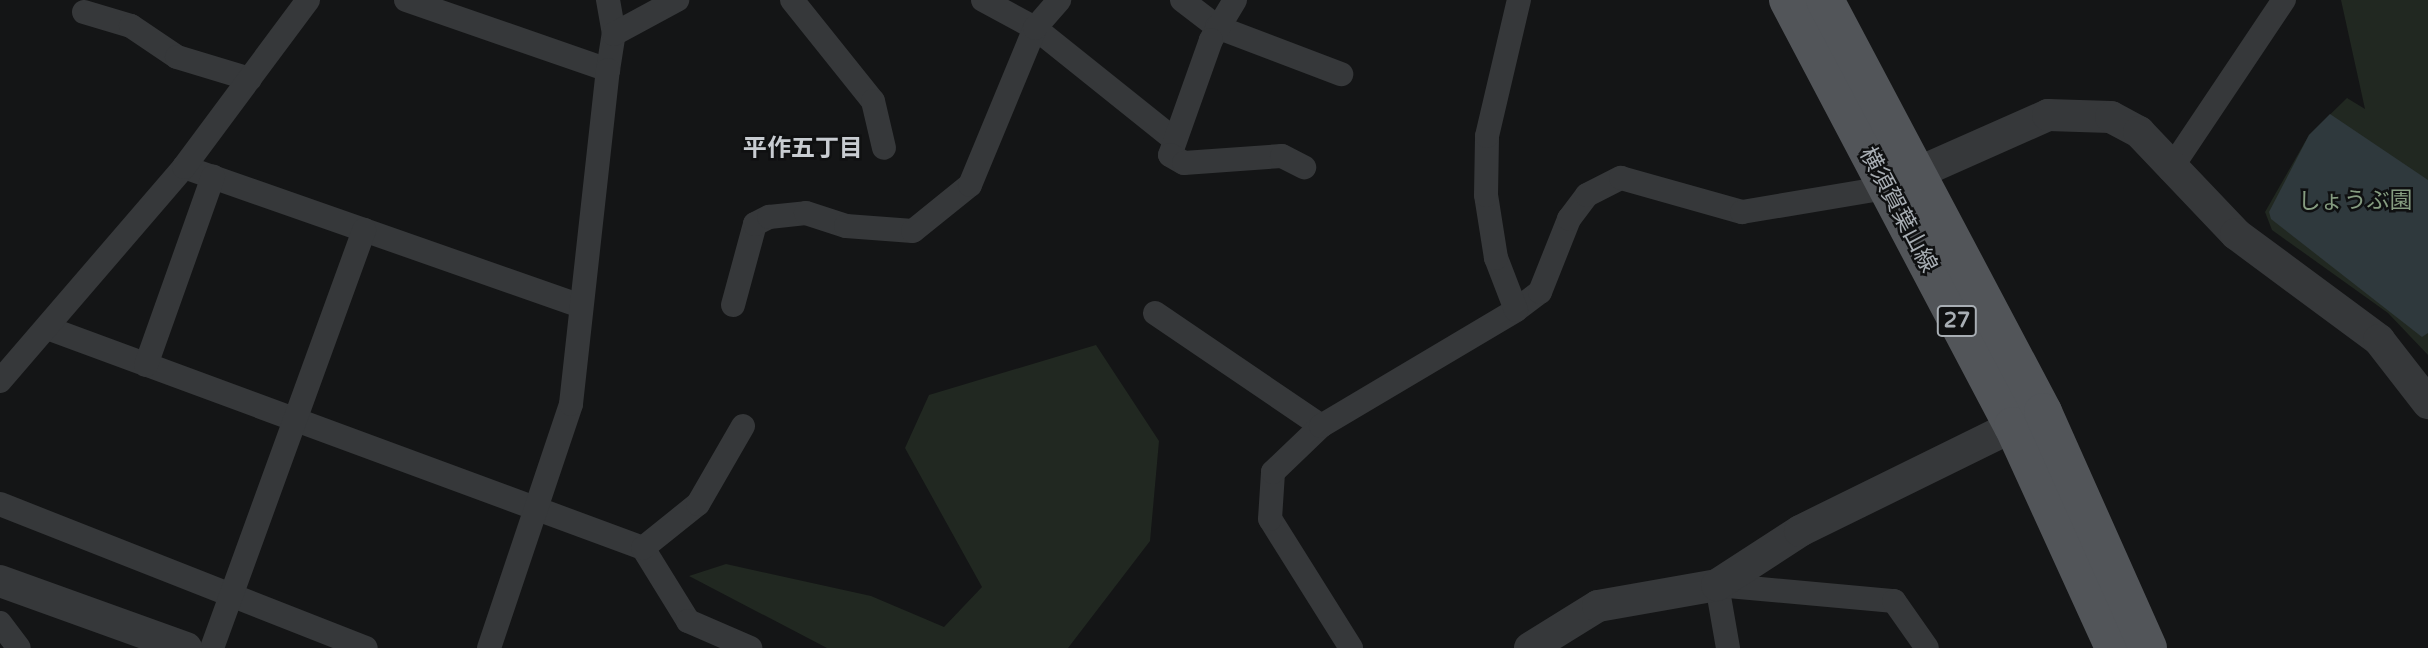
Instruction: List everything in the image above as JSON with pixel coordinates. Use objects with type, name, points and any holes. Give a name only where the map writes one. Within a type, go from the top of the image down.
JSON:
[{"type":"main road","name":"横須賀葉山線","points":[[1788,0],[1901,180],[2148,648]]},
{"type":"main road","name":"横須賀葉山線","points":[[1825,0],[1901,180]]},
{"type":"main road","name":"横須賀葉山線","points":[[2028,419],[2114,648]]},
{"type":"street","points":[[0,381],[50,329],[184,167],[308,0]]},
{"type":"street","points":[[406,0],[608,70]]},
{"type":"street","points":[[489,648],[570,404],[577,305],[614,34],[608,0]]},
{"type":"street","points":[[614,34],[677,0]]},
{"type":"street","points":[[792,0],[873,101],[884,148]]},
{"type":"street","points":[[983,0],[1035,28],[1175,140]]},
{"type":"street","points":[[733,305],[755,224],[769,217],[806,213],[846,226],[913,231],[970,185],[1035,28],[1059,0]]},
{"type":"street","points":[[1182,0],[1217,27],[1341,74]]},
{"type":"street","points":[[1235,0],[1217,27],[1170,155],[1184,163],[1282,156],[1304,167]]},
{"type":"street","points":[[1516,310],[1496,258],[1486,195],[1488,136],[1519,0]]},
{"type":"street","points":[[2171,170],[2284,0]]},
{"type":"street","points":[[84,12],[131,26],[177,57],[250,79]]},
{"type":"street","points":[[1351,648],[1270,519],[1273,472],[1321,426],[1516,310],[1541,292],[1569,219],[1587,195],[1621,178],[1742,212],[1901,180],[2048,115],[2085,113],[2139,132],[2171,170],[2236,234],[2379,340],[2428,403]]},
{"type":"street","points":[[184,167],[577,305]]},
{"type":"street","points":[[146,365],[213,177]]},
{"type":"street","points":[[212,648],[364,230]]},
{"type":"street","points":[[1156,313],[1321,426]]},
{"type":"street","points":[[50,329],[643,548],[688,621],[750,648]]},
{"type":"street","points":[[1717,584],[1800,531],[2028,419]]},
{"type":"street","points":[[643,548],[698,504],[743,426]]},
{"type":"street","points":[[0,504],[366,648]]},
{"type":"street","points":[[0,581],[186,648]]},
{"type":"street","points":[[1717,584],[1728,648]]},
{"type":"street","points":[[1530,648],[1598,606],[1717,584],[1894,601],[1927,648]]},
{"type":"street","points":[[0,624],[19,648]]},
{"type":"green space","name":"しょうぶ園","points":[[2341,0],[2428,0],[2428,355],[2388,313],[2272,230],[2265,212],[2309,135],[2347,98],[2365,109]]},
{"type":"green space","points":[[1096,345],[1159,441],[1150,541],[1068,648],[827,648],[689,576],[726,564],[871,596],[944,627],[982,587],[905,448],[929,395]]},
{"type":"shaded area","name":"しょうぶ園","points":[[2330,114],[2428,180],[2428,333],[2422,337],[2271,219],[2269,212],[2309,135]]},
{"type":"district","name":"平作五丁目","points":[[803,149]]}]
